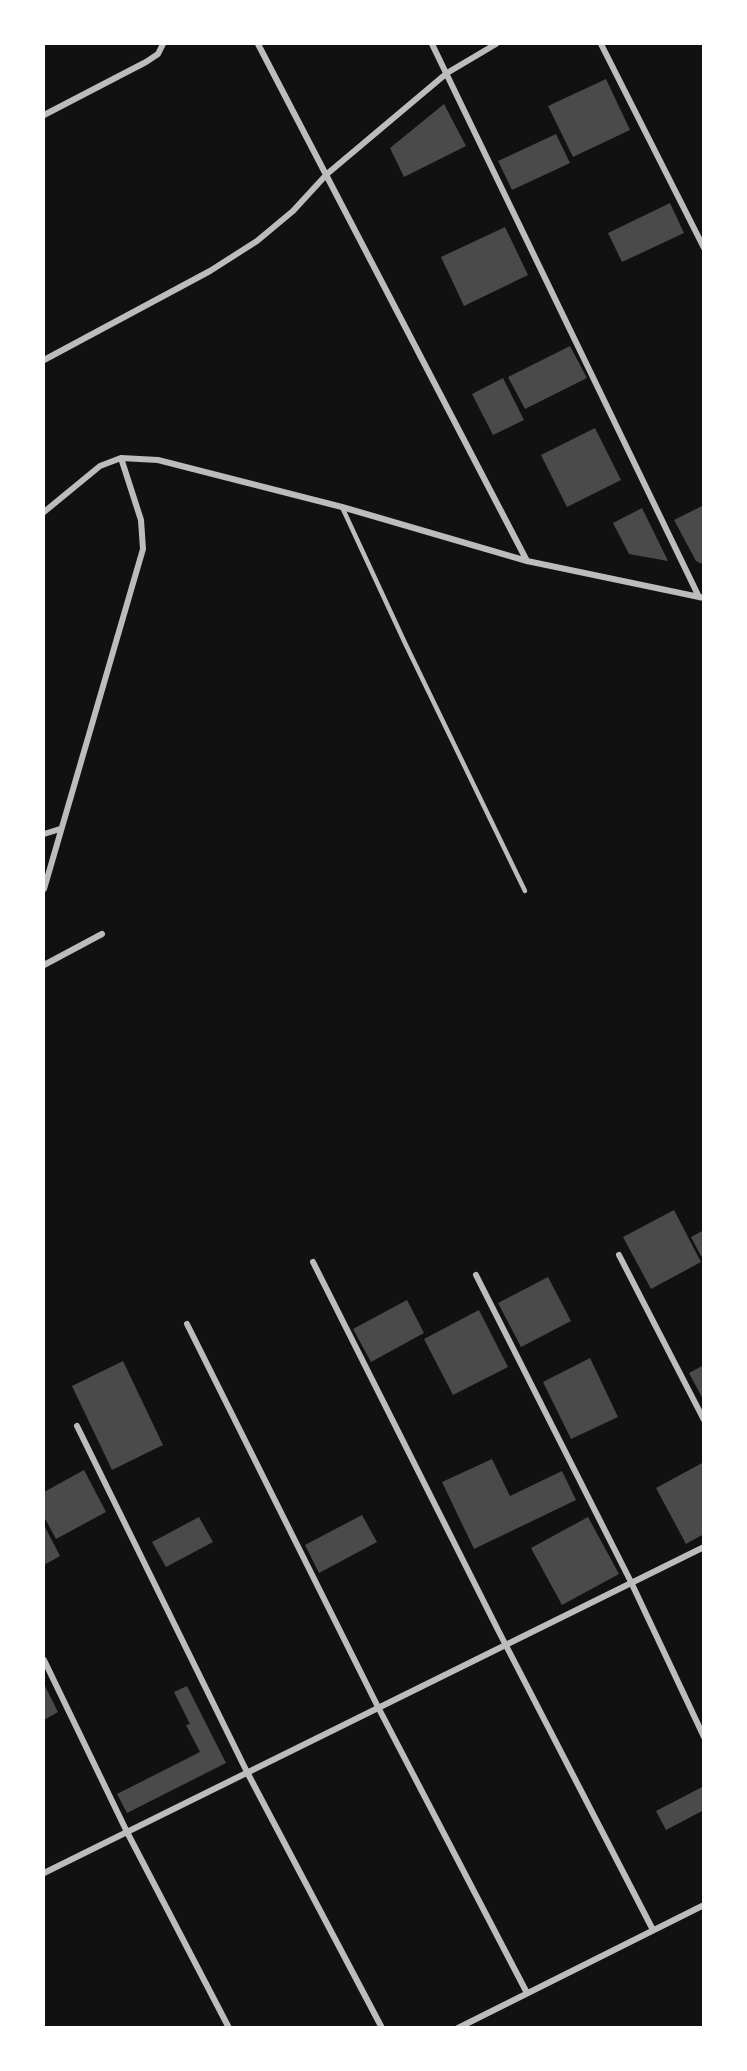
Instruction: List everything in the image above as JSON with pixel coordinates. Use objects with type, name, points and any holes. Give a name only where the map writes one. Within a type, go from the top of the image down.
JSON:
[{"type":"street","points":[[44,115],[146,63],[158,54],[164,44]]},
{"type":"street","points":[[258,44],[527,561]]},
{"type":"street","points":[[432,44],[701,597]]},
{"type":"street","points":[[44,360],[210,272],[247,247],[293,211],[327,174],[447,73],[496,44]]},
{"type":"street","points":[[601,44],[704,248]]},
{"type":"street","points":[[44,512],[100,466],[122,458],[158,460],[342,507],[527,561],[701,597]]},
{"type":"street","points":[[44,889],[143,549],[141,520],[122,458]]},
{"type":"street","points":[[44,834],[60,828]]},
{"type":"street","points":[[44,966],[102,934]]},
{"type":"street","points":[[618,1255],[704,1420]]},
{"type":"street","points":[[313,1262],[505,1645],[653,1930]]},
{"type":"street","points":[[476,1275],[631,1582],[704,1737]]},
{"type":"street","points":[[187,1324],[378,1707],[527,1993]]},
{"type":"street","points":[[77,1426],[247,1772],[382,2028]]},
{"type":"street","points":[[44,1873],[704,1547]]},
{"type":"street","points":[[44,1660],[127,1832],[229,2028]]},
{"type":"street","points":[[458,2028],[704,1905]]},
{"type":"lane","points":[[342,507],[405,644],[525,891]]},
{"type":"building","points":[[606,79],[630,130],[573,157],[548,106]]},
{"type":"building","points":[[444,104],[466,146],[404,177],[390,148]]},
{"type":"building","points":[[556,134],[570,163],[512,190],[498,161]]},
{"type":"building","points":[[670,203],[684,233],[622,262],[608,233]]},
{"type":"building","points":[[505,227],[528,275],[464,306],[441,257]]},
{"type":"building","points":[[570,346],[587,378],[525,409],[508,377]]},
{"type":"building","points":[[503,378],[524,420],[493,435],[472,394]]},
{"type":"building","points":[[595,428],[621,480],[567,507],[541,455]]},
{"type":"building","points":[[704,505],[704,565],[696,561],[674,520]]},
{"type":"building","points":[[642,508],[668,561],[629,554],[613,523]]},
{"type":"building","points":[[674,1210],[701,1262],[651,1289],[623,1237]]},
{"type":"building","points":[[704,1230],[704,1254],[701,1256],[691,1237]]},
{"type":"building","points":[[548,1277],[571,1321],[521,1347],[498,1303]]},
{"type":"building","points":[[407,1300],[424,1333],[371,1362],[353,1329]]},
{"type":"building","points":[[479,1310],[508,1367],[453,1395],[424,1339]]},
{"type":"building","points":[[590,1358],[618,1417],[571,1439],[543,1382]]},
{"type":"building","points":[[123,1361],[163,1445],[112,1470],[72,1386]]},
{"type":"building","points":[[704,1365],[704,1401],[689,1373]]},
{"type":"building","points":[[492,1459],[510,1496],[562,1471],[576,1500],[474,1549],[442,1482]]},
{"type":"building","points":[[704,1462],[704,1534],[686,1544],[656,1488]]},
{"type":"building","points":[[84,1470],[106,1512],[56,1539],[44,1517],[44,1492]]},
{"type":"building","points":[[362,1515],[377,1542],[319,1573],[305,1545]]},
{"type":"building","points":[[199,1517],[213,1542],[166,1567],[152,1542]]},
{"type":"building","points":[[588,1517],[619,1574],[562,1605],[531,1548]]},
{"type":"building","points":[[44,1525],[60,1556],[44,1565]]},
{"type":"building","points":[[44,1684],[58,1712],[44,1720]]},
{"type":"building","points":[[187,1686],[226,1763],[127,1813],[117,1794],[200,1752],[186,1725],[190,1724],[174,1692]]},
{"type":"building","points":[[704,1786],[704,1810],[666,1830],[656,1811]]}]
